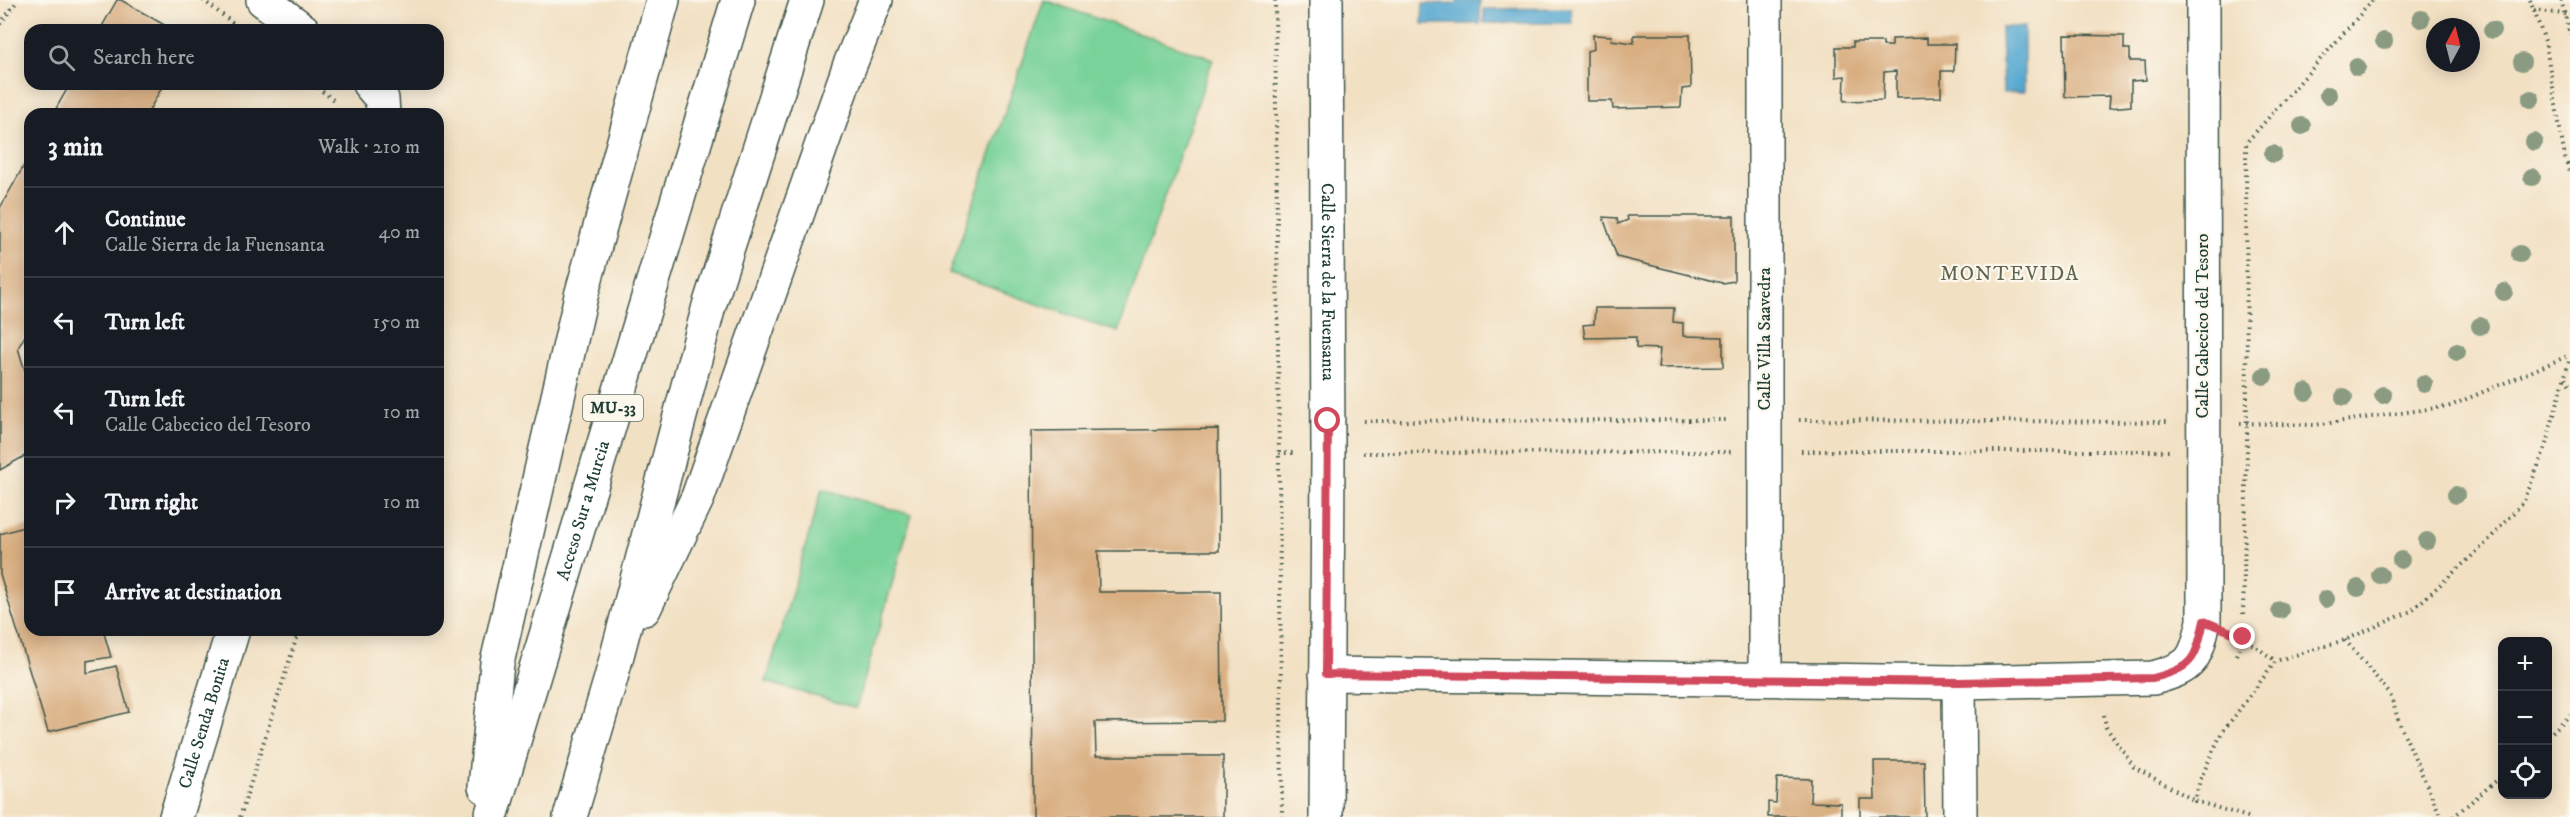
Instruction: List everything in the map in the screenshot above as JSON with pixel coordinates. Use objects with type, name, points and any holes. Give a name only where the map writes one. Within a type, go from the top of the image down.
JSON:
[{"type":"main road","points":[[263,0],[295,24]]},
{"type":"main road","points":[[482,817],[497,663],[581,296],[663,0]]},
{"type":"main road","name":"Acceso Sur a Murcia","points":[[491,817],[640,316],[738,0]]},
{"type":"main road","points":[[570,817],[611,678],[709,306],[807,0]]},
{"type":"main road","points":[[611,678],[698,497],[849,67],[876,0]]},
{"type":"main road","name":"Calle Sierra de la Fuensanta","points":[[1326,0],[1328,421],[1326,817]]},
{"type":"main road","name":"Calle Villa Saavedra","points":[[1765,0],[1765,679]]},
{"type":"main road","name":"Calle Cabecico del Tesoro","points":[[2200,636],[2203,0]]},
{"type":"main road","points":[[374,90],[382,99],[383,108]]},
{"type":"main road","name":"Calle Senda Bonita","points":[[176,817],[231,636]]},
{"type":"main road","points":[[1326,674],[1959,682],[2153,678],[2181,671],[2200,636]]},
{"type":"main road","points":[[1959,682],[1960,817]]},
{"type":"path","points":[[0,24],[18,0]]},
{"type":"path","points":[[202,0],[234,24]]},
{"type":"path","points":[[1275,0],[1282,817]]},
{"type":"path","points":[[2530,0],[2545,41],[2565,158],[2570,171]]},
{"type":"path","points":[[2561,0],[2567,15],[2570,35]]},
{"type":"path","points":[[2534,10],[2567,15]]},
{"type":"path","points":[[320,90],[341,108]]},
{"type":"path","points":[[2195,801],[2200,780],[2221,734],[2276,661],[2345,640],[2411,611],[2484,545],[2524,501],[2544,451],[2570,356]]},
{"type":"path","points":[[2246,423],[2315,425],[2450,405],[2570,356]]},
{"type":"path","points":[[2565,377],[2570,385]]},
{"type":"path","points":[[240,817],[297,636]]},
{"type":"path","points":[[2200,636],[2243,637],[2276,661]]},
{"type":"path","points":[[2345,640],[2390,694],[2399,722],[2441,817]]},
{"type":"path","points":[[2103,679],[2103,709],[2106,727],[2134,767],[2195,801],[2248,817]]},
{"type":"path","points":[[2552,731],[2570,715]]},
{"type":"path","points":[[2453,817],[2498,779]]},
{"type":"green space","points":[[1044,0],[1213,59],[1118,332],[949,273]]},
{"type":"green space","points":[[822,489],[912,515],[856,708],[766,682]]},
{"type":"water","points":[[1458,0],[1480,0],[1480,24],[1422,24],[1423,4],[1457,3]]},
{"type":"water","points":[[1571,8],[1572,23],[1484,23],[1484,9]]},
{"type":"water","points":[[2001,27],[2024,27],[2024,92],[2003,93]]},
{"type":"building","points":[[117,0],[121,0],[163,24],[103,24]]},
{"type":"building","points":[[1593,35],[1612,36],[1611,40],[1634,43],[1634,35],[1690,35],[1691,88],[1682,89],[1681,107],[1613,109],[1612,101],[1587,101],[1587,51],[1594,49]]},
{"type":"building","points":[[2064,35],[2124,36],[2124,49],[2130,49],[2130,61],[2145,61],[2146,80],[2131,81],[2131,106],[2109,108],[2110,96],[2065,97]]},
{"type":"building","points":[[1927,38],[1927,44],[1955,44],[1954,71],[1941,71],[1941,97],[1896,98],[1896,71],[1884,72],[1883,100],[1844,101],[1845,76],[1836,77],[1836,47],[1853,47],[1853,42],[1883,42],[1883,46],[1892,46],[1892,39]]},
{"type":"building","points":[[67,90],[160,90],[150,108],[56,108]]},
{"type":"building","points":[[24,166],[24,338],[18,348],[24,368],[24,456],[0,470],[0,208]]},
{"type":"building","points":[[1627,216],[1734,216],[1734,281],[1722,283],[1617,257],[1603,217],[1617,218],[1618,224],[1628,220]]},
{"type":"building","points":[[1595,308],[1674,308],[1673,322],[1683,323],[1683,336],[1723,337],[1723,367],[1658,368],[1660,349],[1636,348],[1636,337],[1585,338],[1583,325],[1594,324]]},
{"type":"building","points":[[1218,429],[1219,551],[1098,551],[1099,592],[1221,592],[1222,721],[1095,722],[1096,756],[1223,756],[1223,817],[1033,817],[1031,431]]},
{"type":"building","points":[[24,527],[24,636],[105,636],[111,657],[87,661],[87,673],[116,666],[129,712],[48,732],[0,574],[0,534]]},
{"type":"building","points":[[1874,761],[1924,761],[1925,817],[1860,817],[1860,799],[1875,799]]},
{"type":"building","points":[[1777,778],[1811,779],[1810,802],[1841,803],[1841,817],[1768,817],[1768,802],[1776,803]]},
{"type":"district","name":"MONTEVIDA","points":[[2010,274]]},
{"type":"route","points":[[1328,421],[1326,674],[1959,682],[2153,678],[2181,671],[2197,651],[2204,621],[2243,637]]}]
